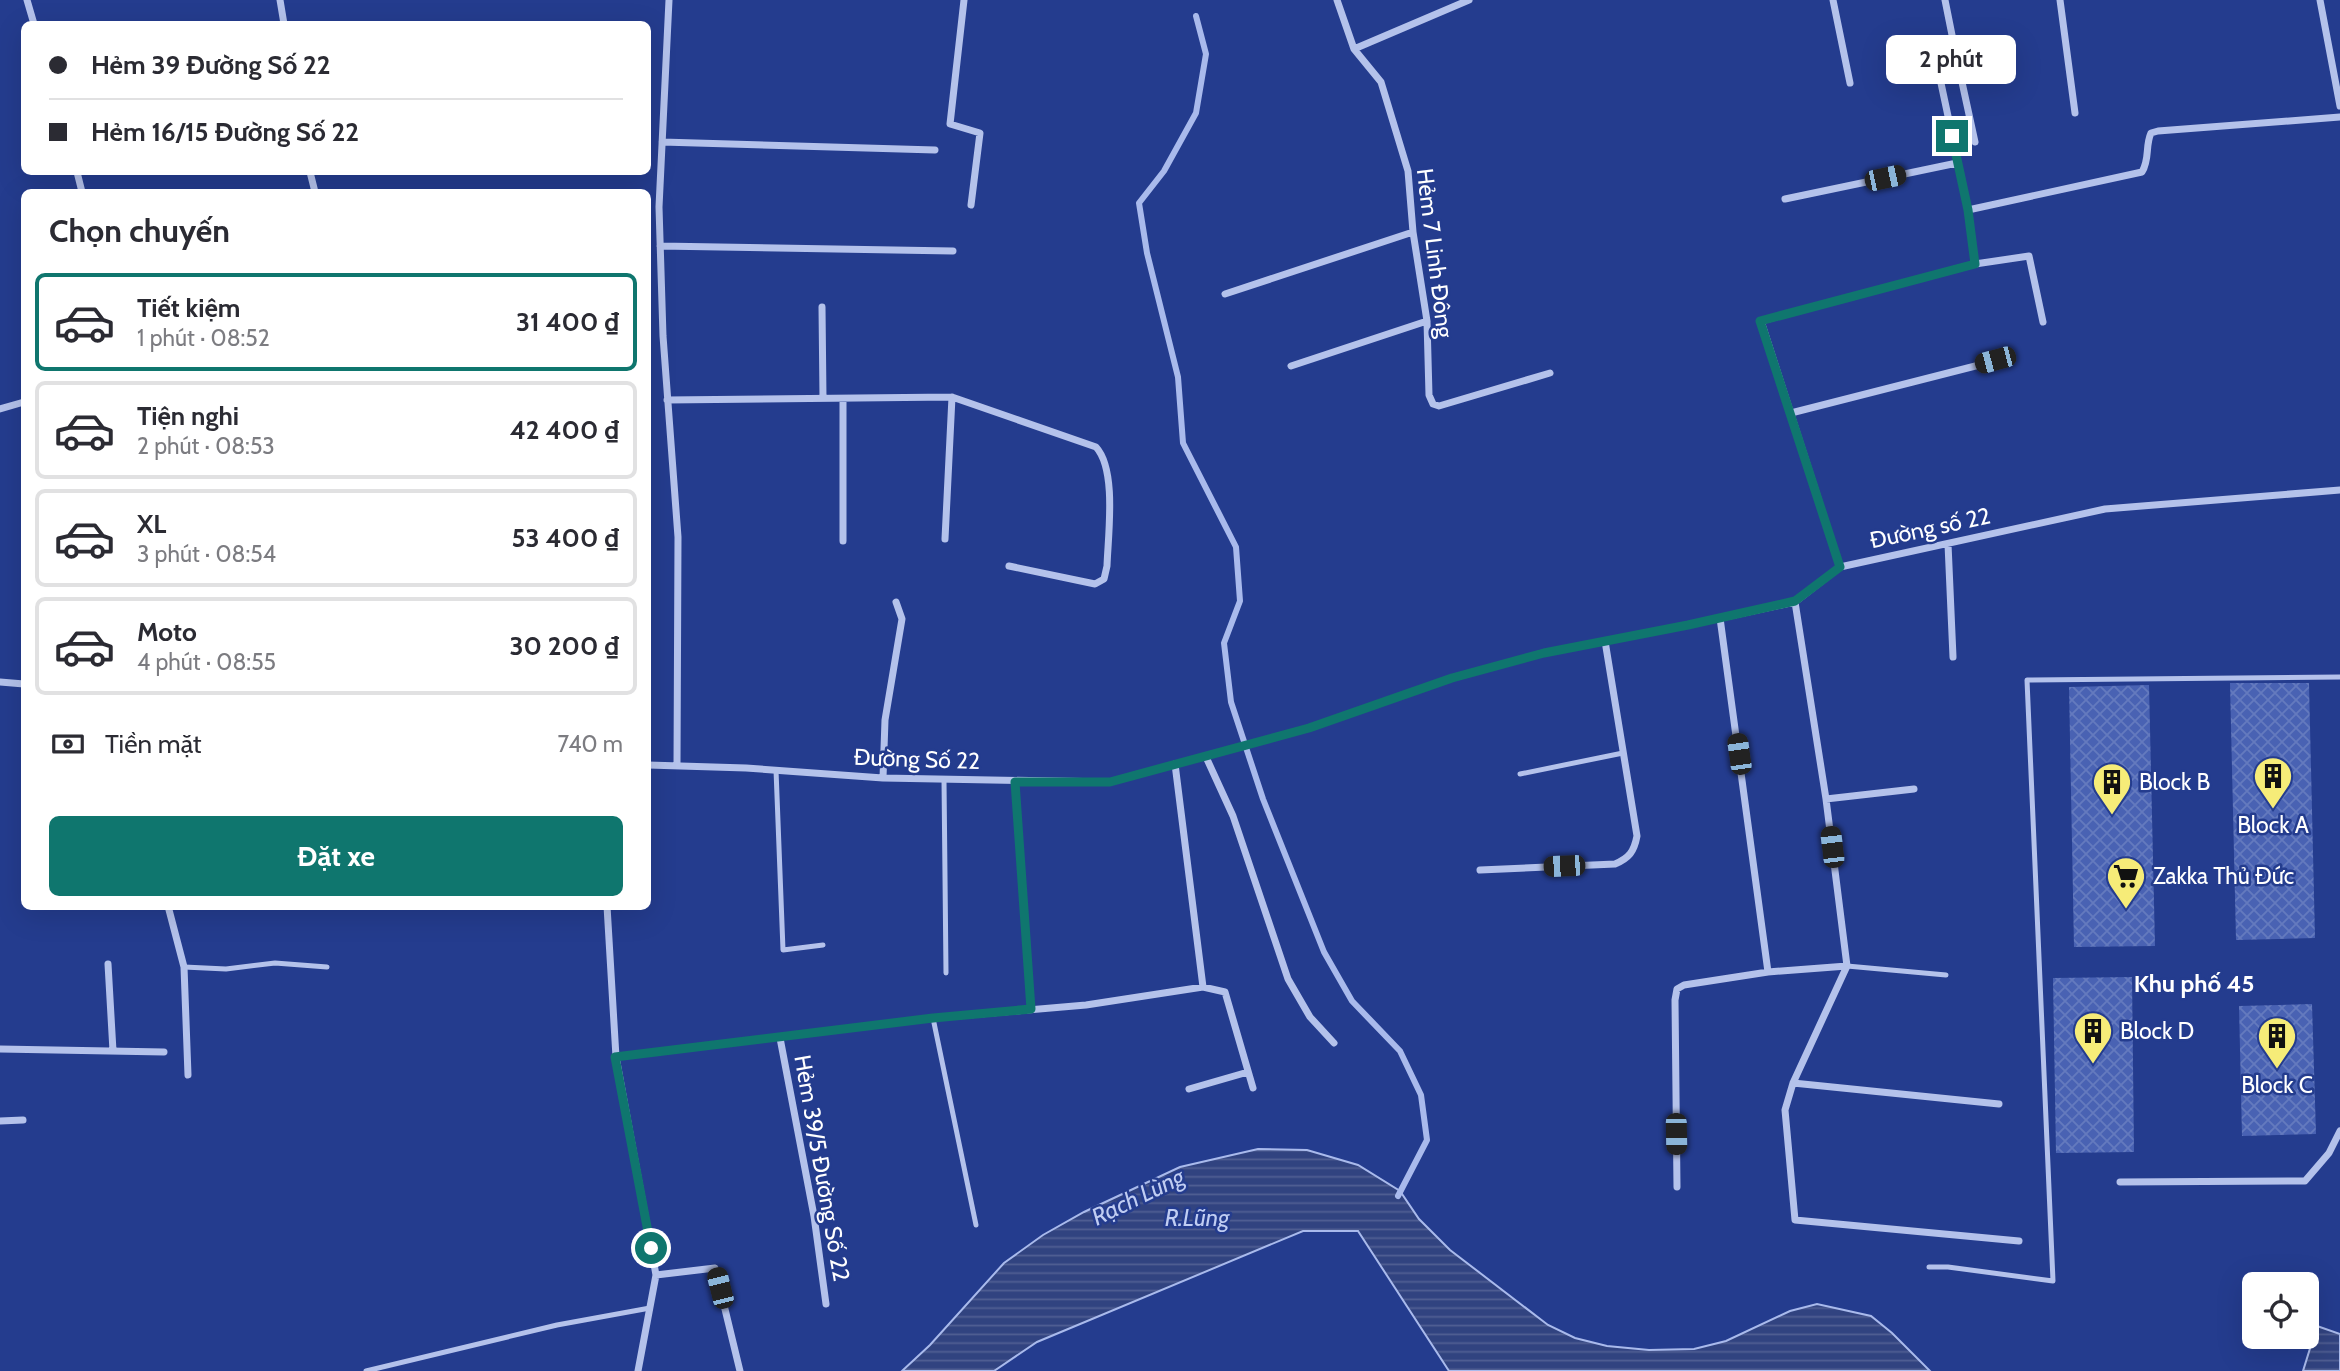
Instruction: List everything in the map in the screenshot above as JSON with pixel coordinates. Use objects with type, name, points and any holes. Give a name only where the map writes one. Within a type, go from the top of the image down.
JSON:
[{"type":"street","points":[[27,0],[33,21]]},
{"type":"street","points":[[280,0],[284,21]]},
{"type":"street","points":[[669,0],[659,207],[667,400],[678,537],[677,766]]},
{"type":"street","points":[[964,0],[950,124],[980,133],[971,205]]},
{"type":"street","name":"Hẻm 7 Linh Đông","points":[[1337,0],[1354,49],[1381,82],[1408,171],[1413,232],[1427,321],[1429,395],[1433,404],[1439,406],[1550,373]]},
{"type":"street","points":[[1354,49],[1469,0]]},
{"type":"street","points":[[1833,0],[1850,83]]},
{"type":"street","points":[[1945,0],[1975,142]]},
{"type":"street","points":[[2060,0],[2075,113]]},
{"type":"street","points":[[2320,0],[2340,106]]},
{"type":"street","points":[[1955,50],[1935,55],[1968,210],[1975,264]]},
{"type":"street","points":[[1968,210],[2143,172],[2148,159],[2148,139],[2151,133],[2158,131],[2340,117]]},
{"type":"street","points":[[662,142],[935,150]]},
{"type":"street","points":[[1784,199],[1957,163]]},
{"type":"street","points":[[1225,294],[1413,232]]},
{"type":"street","points":[[660,246],[953,251]]},
{"type":"street","points":[[1840,567],[1760,321],[1975,264],[2029,256],[2043,322]]},
{"type":"street","points":[[822,307],[823,398]]},
{"type":"street","points":[[1291,366],[1427,321]]},
{"type":"street","points":[[1791,413],[1995,360]]},
{"type":"street","points":[[667,400],[952,397],[1096,447],[1103,454],[1109,474],[1107,566],[1104,579],[1095,584],[1009,566]]},
{"type":"street","points":[[945,539],[952,397]]},
{"type":"street","points":[[843,399],[843,541]]},
{"type":"street","points":[[0,409],[21,403]]},
{"type":"street","name":"Đường số 22","points":[[1223,753],[1309,728],[1452,678],[1544,653],[1795,601],[1840,567],[2105,509],[2340,490]]},
{"type":"street","points":[[1948,544],[1953,657]]},
{"type":"street","points":[[1795,601],[1826,799],[1847,966],[1793,1083],[1785,1111],[1795,1220],[2018,1241]]},
{"type":"street","points":[[883,778],[885,720],[902,619],[895,602]]},
{"type":"street","points":[[1720,618],[1768,972]]},
{"type":"street","points":[[1480,870],[1615,864],[1631,855],[1634,850],[1637,836],[1605,641]]},
{"type":"street","points":[[0,681],[21,684]]},
{"type":"street","name":"Đường Số 22","points":[[651,765],[883,778],[1110,782],[1223,753]]},
{"type":"street","points":[[1206,757],[1233,816],[1288,979],[1310,1017],[1334,1043]]},
{"type":"street","points":[[1175,764],[1203,987],[1225,992],[1253,1088]]},
{"type":"street","points":[[1015,782],[1031,1009]]},
{"type":"street","points":[[1826,799],[1914,789]]},
{"type":"street","points":[[169,910],[184,967],[188,1075]]},
{"type":"street","points":[[607,910],[615,1057],[656,1275],[638,1371]]},
{"type":"street","points":[[108,964],[113,1051]]},
{"type":"street","points":[[1677,1187],[1676,992],[1684,985],[1768,972],[1847,966]]},
{"type":"street","name":"Hẻm 39/5 Đường Số 22","points":[[615,1057],[933,1018],[1086,1005],[1203,987]]},
{"type":"street","name":"Hẻm 39/5 Đường Số 22","points":[[780,1038],[814,1216],[826,1304]]},
{"type":"street","points":[[0,1049],[164,1052]]},
{"type":"street","points":[[1189,1089],[1248,1072]]},
{"type":"street","points":[[1793,1083],[1999,1104]]},
{"type":"street","points":[[0,1121],[23,1120]]},
{"type":"street","points":[[2120,1182],[2305,1181],[2329,1153],[2340,1131]]},
{"type":"street","points":[[656,1275],[715,1268],[740,1371]]},
{"type":"lane","points":[[1929,1267],[1948,1267],[2053,1281],[2027,680],[2340,677]]},
{"type":"lane","points":[[1520,774],[1623,753]]},
{"type":"lane","points":[[776,770],[783,950],[823,945]]},
{"type":"lane","points":[[944,780],[947,973]]},
{"type":"lane","points":[[184,967],[226,969],[275,963],[327,967]]},
{"type":"lane","points":[[1847,966],[1946,975]]},
{"type":"lane","points":[[933,1018],[976,1225]]},
{"type":"lane","points":[[366,1371],[558,1325],[650,1308]]},
{"type":"water","name":"R.Lũng","points":[[1258,1149],[1307,1150],[1358,1165],[1400,1191],[1419,1219],[1450,1250],[1548,1325],[1575,1338],[1607,1346],[1649,1350],[1694,1349],[1726,1341],[1790,1311],[1817,1304],[1871,1316],[1930,1371],[1449,1371],[1358,1231],[1303,1231],[1037,1342],[994,1371],[902,1371],[930,1345],[1004,1263],[1043,1235],[1084,1212],[1180,1167]]},
{"type":"water","points":[[2319,1327],[2340,1334],[2340,1371],[2303,1371],[2310,1349],[2319,1349]]},
{"type":"building","name":"Block A","points":[[2230,683],[2309,683],[2315,938],[2236,940]]},
{"type":"building","name":"Block B","points":[[2149,685],[2155,946],[2074,947],[2069,687]]},
{"type":"building","name":"Block D","points":[[2132,977],[2134,1152],[2056,1153],[2053,978]]},
{"type":"building","name":"Block C","points":[[2312,1004],[2316,1134],[2242,1136],[2239,1006]]},
{"type":"waterway","points":[[1196,16],[1206,54],[1196,113],[1164,171],[1139,203],[1147,253],[1178,377],[1183,443],[1236,547],[1240,601],[1224,643],[1231,702],[1263,799],[1324,952],[1352,1001],[1400,1051],[1421,1095],[1427,1140],[1398,1196]]},
{"type":"place","name":"Block A","points":[[2273,810]]},
{"type":"place","name":"Block B","points":[[2112,816]]},
{"type":"place","name":"Zakka Thủ Đức","points":[[2126,910]]},
{"type":"place","name":"Block D","points":[[2093,1065]]},
{"type":"place","name":"Block C","points":[[2277,1070]]},
{"type":"district","name":"Khu phố 45","points":[[2194,984]]},
{"type":"route","points":[[651,1248],[615,1057],[933,1018],[1031,1009],[1015,782],[1110,782],[1223,753],[1309,728],[1452,678],[1544,653],[1795,601],[1840,567],[1760,321],[1975,264],[1968,210],[1952,136]]},
{"type":"water label","name":"Rạch Lùng","points":[[1138,1197]]}]
